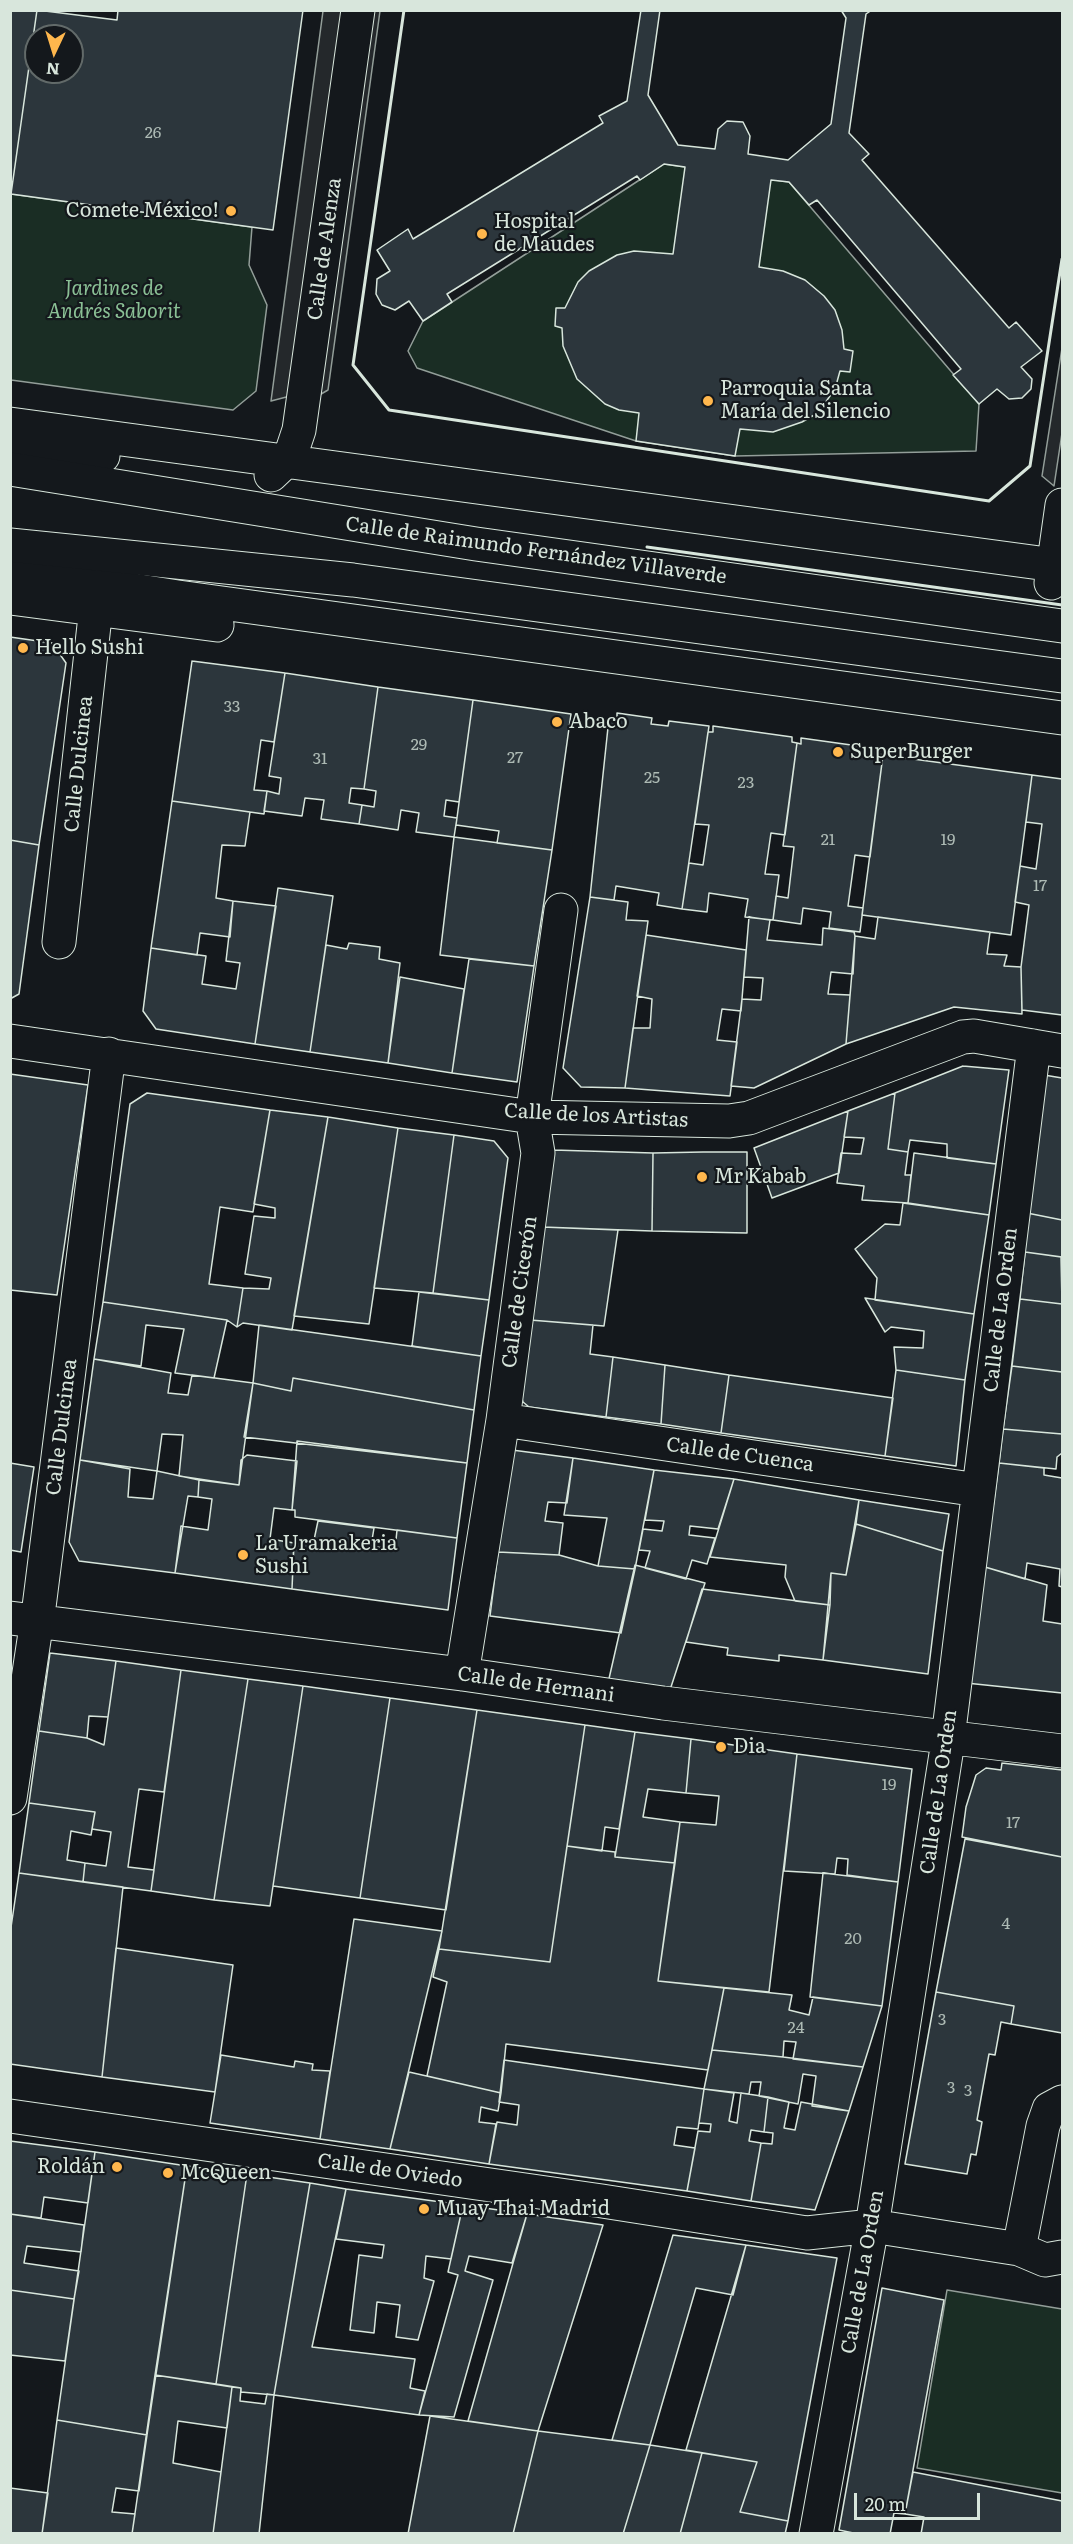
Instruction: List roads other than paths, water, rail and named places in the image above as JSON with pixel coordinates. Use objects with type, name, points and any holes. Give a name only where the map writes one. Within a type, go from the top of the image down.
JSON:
[{"type":"street","name":"Calle de Alenza","points":[[278,469],[299,430],[358,10]]},
{"type":"street","points":[[10,424],[278,469]]},
{"type":"street","name":"Calle de Raimundo Fernández Villaverde","points":[[10,452],[112,456],[278,469],[1058,574]]},
{"type":"street","name":"Calle de Raimundo Fernández Villaverde","points":[[10,469],[476,544],[1062,626]]},
{"type":"street","points":[[1058,574],[1062,505]]},
{"type":"street","points":[[10,545],[353,580],[1062,676]]},
{"type":"street","points":[[10,567],[98,597],[1062,738]]},
{"type":"street","points":[[10,598],[98,597],[1062,718]]},
{"type":"street","name":"Calle Dulcinea","points":[[58,942],[98,597]]},
{"type":"street","name":"Calle de Cicerón","points":[[462,1674],[503,1420],[538,1154],[532,1117],[561,910]]},
{"type":"street","name":"Calle de los Artistas","points":[[10,1041],[532,1117],[738,1121],[963,1037],[1048,1048]]},
{"type":"street","name":"Calle de La Orden","points":[[816,2534],[872,2226],[948,1738],[978,1490],[1048,1048]]},
{"type":"street","name":"Calle Dulcinea","points":[[10,1798],[24,1619],[109,1054]]},
{"type":"street","name":"Calle de Cuenca","points":[[503,1420],[978,1490]]},
{"type":"street","name":"Calle de Hernani","points":[[24,1619],[462,1674],[663,1703],[1062,1751]]},
{"type":"street","points":[[1019,2249],[1043,2126],[1049,2109],[1062,2102]]},
{"type":"street","name":"Calle de Oviedo","points":[[10,2116],[590,2199],[807,2233],[872,2226],[1019,2249],[1045,2260],[1062,2257]]},
{"type":"place","name":"Comete México!","points":[[231,211]]},
{"type":"place","name":"Hospital de Maudes","points":[[482,234]]},
{"type":"place","name":"Parroquia Santa María del Silencio","points":[[708,401]]},
{"type":"place","name":"Hello Sushi","points":[[23,648]]},
{"type":"place","name":"Abaco","points":[[557,722]]},
{"type":"place","name":"SuperBurger","points":[[838,752]]},
{"type":"place","name":"Mr Kabab","points":[[702,1177]]},
{"type":"place","name":"La Uramakeria Sushi","points":[[243,1555]]},
{"type":"place","name":"Dia","points":[[721,1747]]},
{"type":"place","name":"Roldán","points":[[117,2167]]},
{"type":"place","name":"McQueen","points":[[168,2173]]},
{"type":"place","name":"Muay Thai Madrid","points":[[424,2209]]},
{"type":"park label","name":"Jardines de Andrés Saborit","points":[[114,300]]}]
